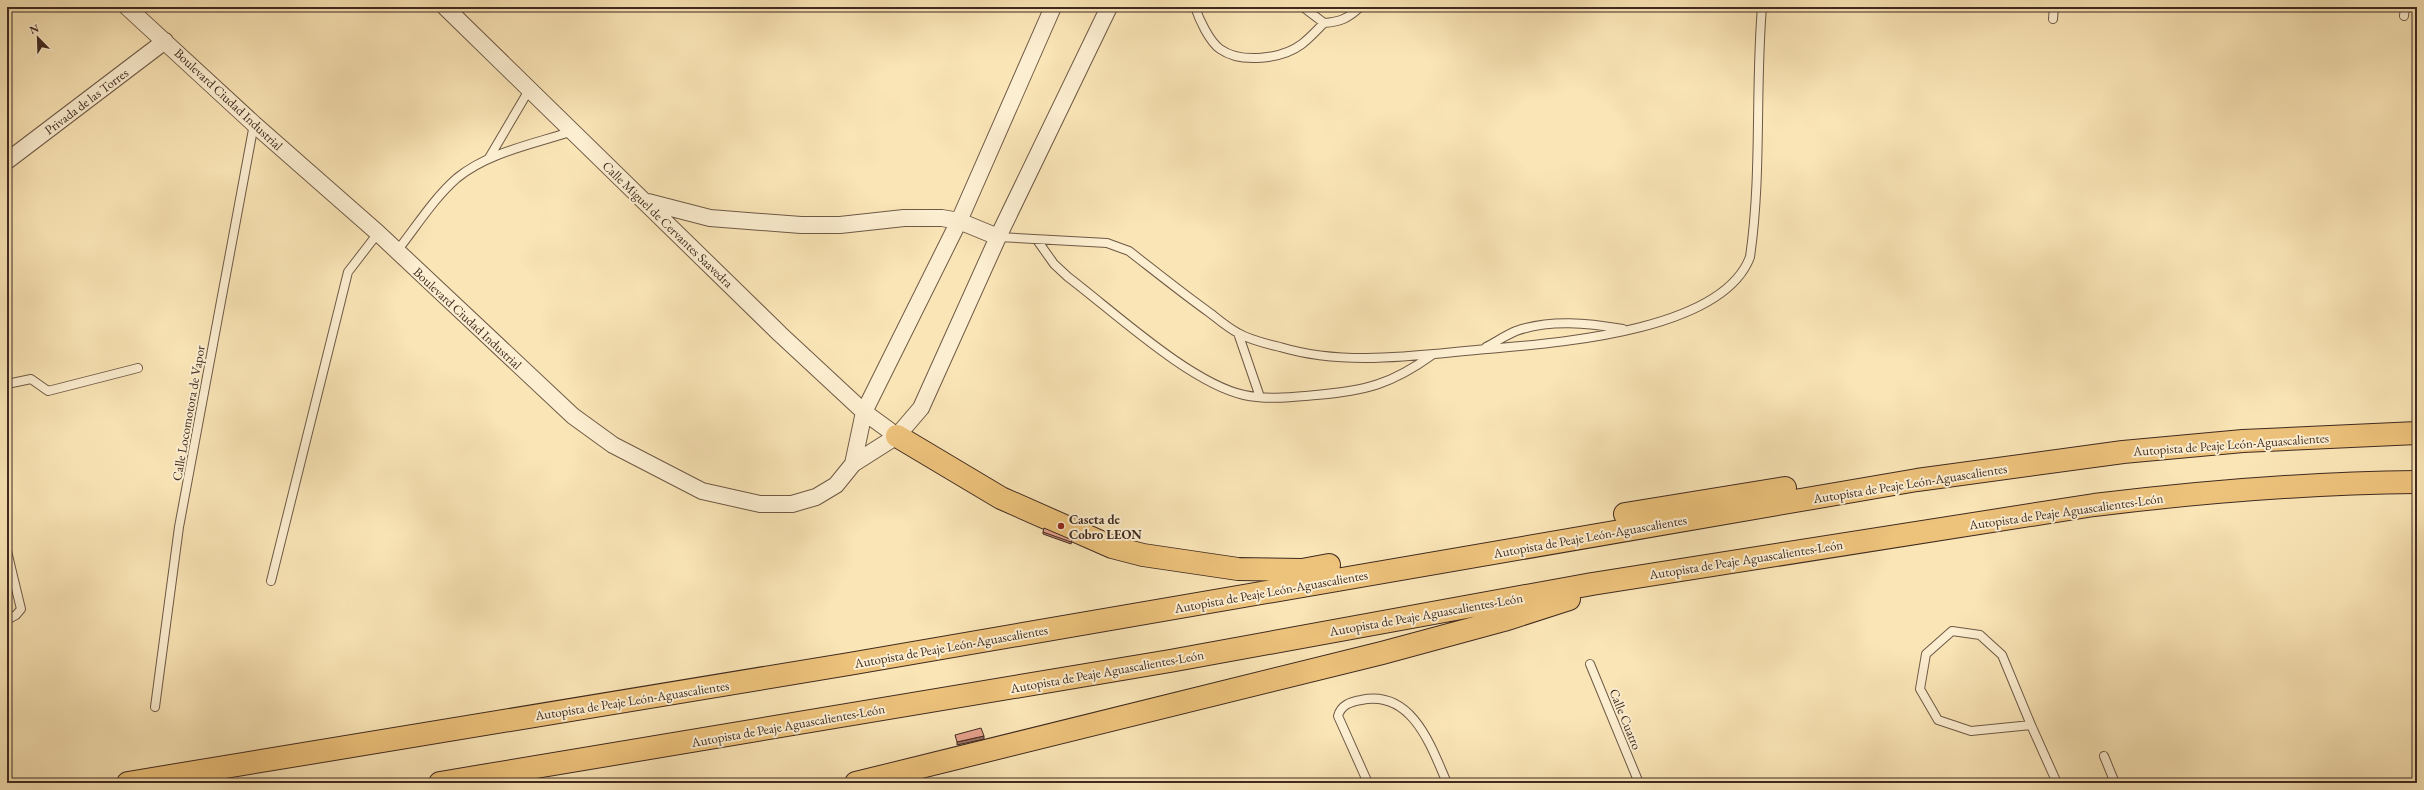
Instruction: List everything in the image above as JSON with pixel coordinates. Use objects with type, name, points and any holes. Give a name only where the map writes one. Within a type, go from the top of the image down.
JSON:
[{"type":"highway","name":"Autopista de Peaje León-Aguascalientes","points":[[128,783],[857,662],[1917,480],[2123,452],[2213,444],[2417,433]]},
{"type":"highway","points":[[897,436],[1001,498],[1112,547],[1143,555],[1238,569],[1302,570],[1740,494],[1824,483],[1889,478],[1917,480]]},
{"type":"highway","name":"Autopista de Peaje Aguascalientes-León","points":[[440,783],[1170,661],[1592,584],[2094,504],[2151,498],[2287,488],[2417,482]]},
{"type":"highway","points":[[856,783],[1389,651],[1543,608],[1572,598],[1592,584]]},
{"type":"street","name":"Boulevard Ciudad Industrial","points":[[127,7],[166,41],[254,124],[397,251],[573,416],[613,446],[702,491],[760,504],[792,504],[816,497],[836,485],[853,464],[897,436],[921,408],[998,237],[1109,7]]},
{"type":"street","name":"Calle Miguel de Cervantes Saavedra","points":[[445,7],[780,334],[864,412],[897,436]]},
{"type":"street","name":"Boulevard Ciudad Industrial","points":[[853,464],[864,412],[959,221],[1053,7]]},
{"type":"street","name":"Privada de las Torres","points":[[7,161],[166,41]]},
{"type":"street","points":[[646,202],[710,218],[801,225],[840,224],[925,217],[959,221],[998,237]]},
{"type":"lane","points":[[1195,7],[1199,21],[1220,49],[1245,58],[1274,57],[1301,45],[1324,23]]},
{"type":"lane","points":[[1303,7],[1324,23],[1335,23],[1350,18],[1360,7]]},
{"type":"lane","points":[[998,237],[1099,242],[1124,248],[1238,333],[1279,347],[1311,354],[1357,358],[1481,350],[1580,340],[1656,323],[1690,310],[1734,282],[1745,269],[1752,242],[1757,165],[1758,55],[1762,7]]},
{"type":"lane","points":[[2053,19],[2054,7]]},
{"type":"lane","points":[[2404,16],[2405,7]]},
{"type":"lane","points":[[489,158],[529,90]]},
{"type":"lane","name":"Calle Locomotora de Vapor","points":[[155,707],[179,527],[254,124]]},
{"type":"lane","points":[[397,251],[453,182],[489,158],[573,132]]},
{"type":"lane","points":[[271,581],[348,272],[378,234]]},
{"type":"lane","points":[[1037,240],[1054,264],[1068,277],[1175,360],[1220,388],[1260,398],[1334,394],[1384,384],[1407,372],[1433,354]]},
{"type":"lane","points":[[1481,350],[1516,331],[1557,323],[1593,324],[1628,330]]},
{"type":"lane","points":[[1238,333],[1260,398]]},
{"type":"lane","points":[[7,384],[31,379],[45,390],[52,390],[138,368]]},
{"type":"lane","points":[[7,551],[10,573],[21,609],[16,615],[7,620]]},
{"type":"lane","points":[[2031,725],[1971,731],[1938,720],[1920,689],[1926,654],[1952,631],[1980,635],[2002,655],[2057,783]]},
{"type":"lane","name":"Calle Cuatro","points":[[1590,664],[1639,783]]},
{"type":"lane","points":[[1368,783],[1338,716],[1340,709],[1346,704],[1373,698],[1392,702],[1412,715],[1428,740],[1447,783]]},
{"type":"lane","points":[[2104,756],[2115,783]]},
{"type":"building","points":[[1044,528],[1072,540],[1071,542],[1043,532]]},
{"type":"building","points":[[981,728],[984,736],[957,742],[955,735]]},
{"type":"place","name":"Caseta de Cobro LEON","points":[[1061,526]]}]
